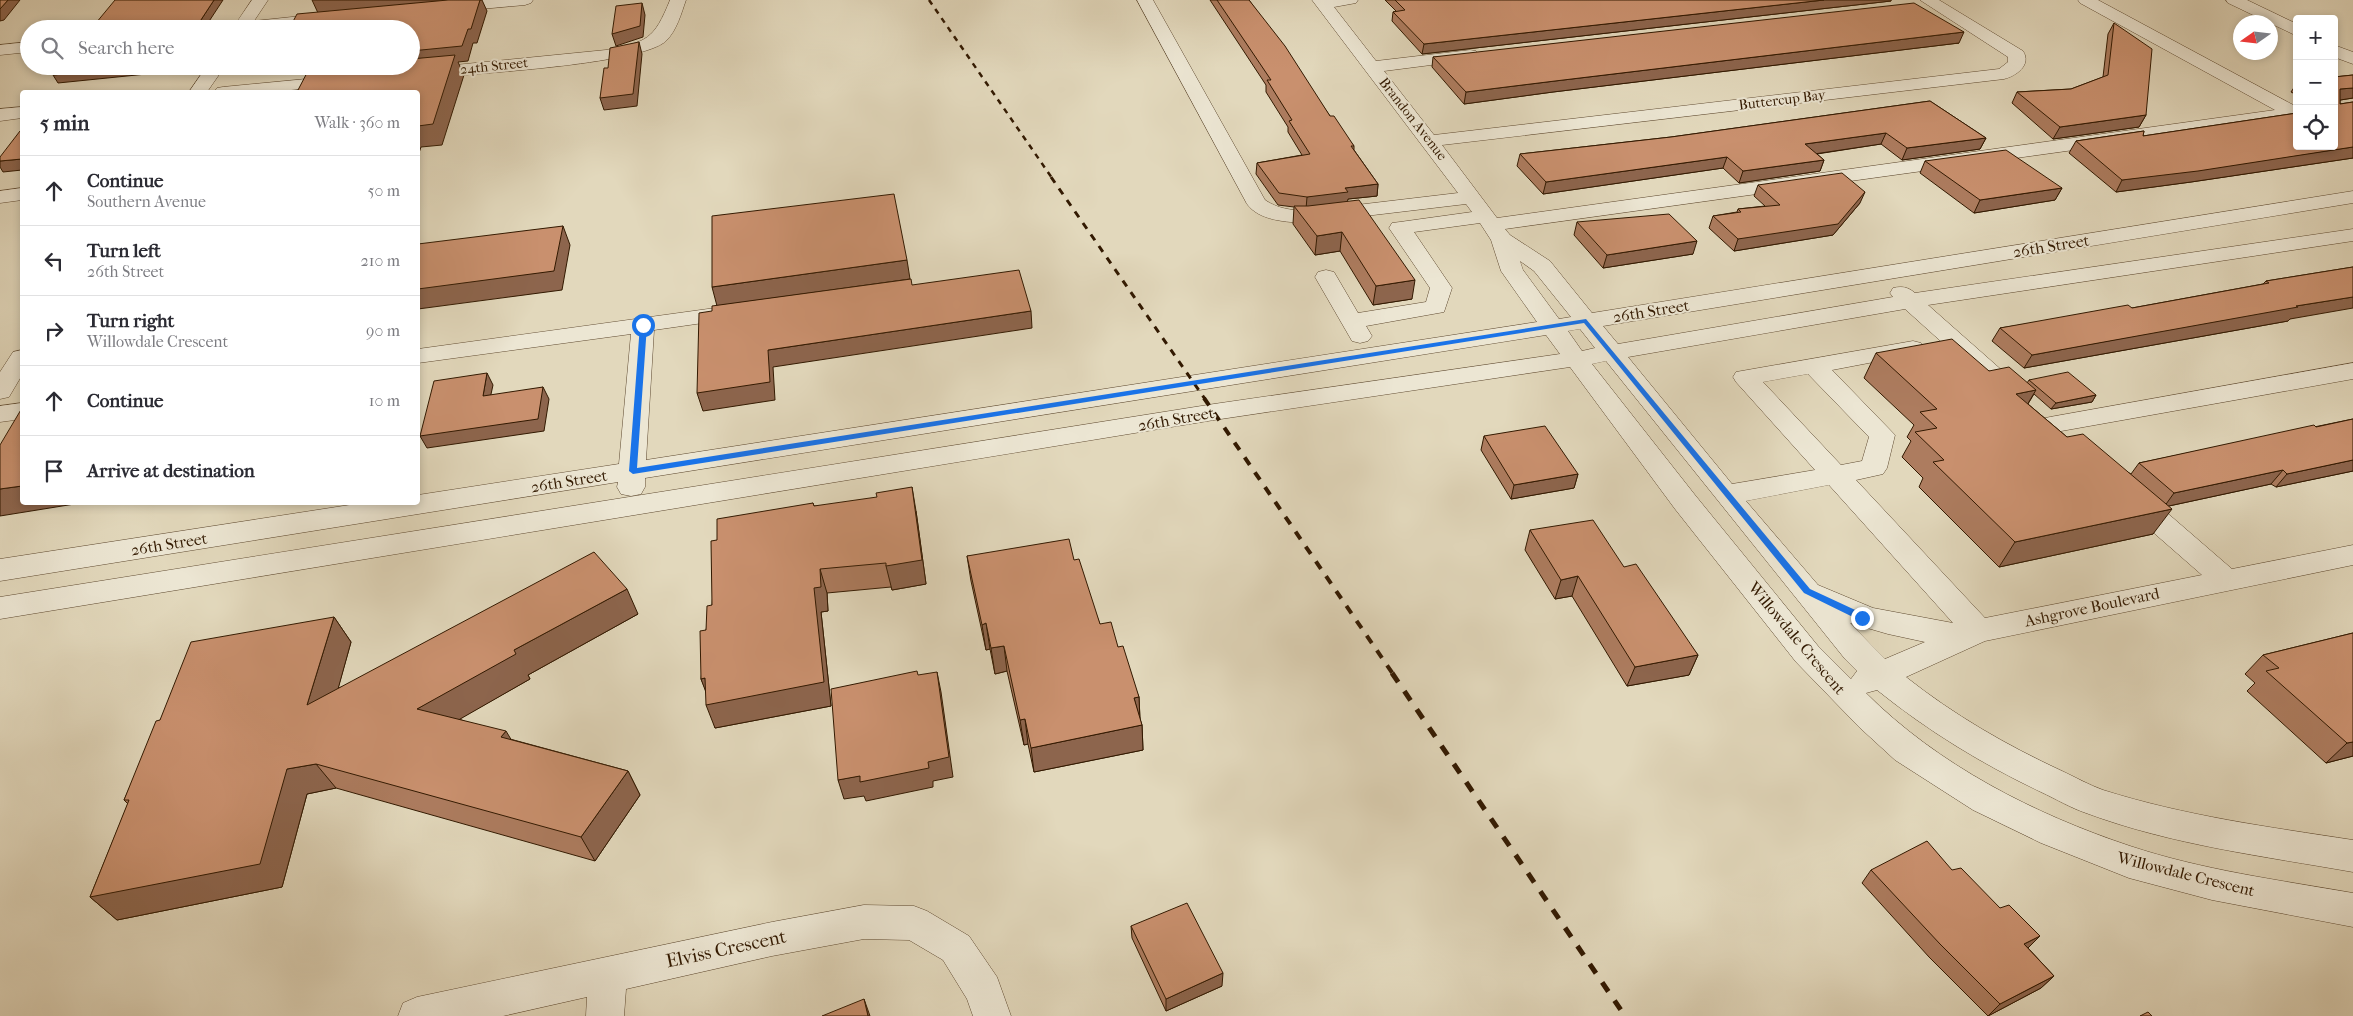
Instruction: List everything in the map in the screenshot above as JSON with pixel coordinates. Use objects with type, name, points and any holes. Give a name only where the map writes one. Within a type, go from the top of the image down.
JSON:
[{"type":"street","points":[[246,20],[260,0]]},
{"type":"street","points":[[427,9],[525,0]]},
{"type":"street","name":"24th Street","points":[[420,73],[606,55],[638,49],[659,38],[668,26],[678,0]]},
{"type":"street","points":[[1145,0],[1256,204],[1269,213],[1306,217],[1472,197]]},
{"type":"street","points":[[1321,2],[1350,0]]},
{"type":"street","points":[[2086,0],[2293,111]]},
{"type":"street","points":[[2234,0],[2293,29]]},
{"type":"street","name":"Brandon Avenue","points":[[1321,2],[1431,141],[1472,197],[1493,227],[1512,271],[1553,326]]},
{"type":"street","name":"Buttercup Bay","points":[[1431,141],[2004,74],[2017,64],[2017,55],[1925,3]]},
{"type":"street","points":[[320,20],[349,17]]},
{"type":"street","points":[[0,50],[20,48]]},
{"type":"street","points":[[2338,52],[2353,59]]},
{"type":"street","points":[[1372,66],[1483,54]]},
{"type":"street","points":[[199,90],[210,75]]},
{"type":"street","points":[[245,90],[354,80]]},
{"type":"street","points":[[0,115],[20,113]]},
{"type":"street","points":[[1352,321],[1436,308],[1441,288],[1400,228],[1493,227],[2293,113]]},
{"type":"street","points":[[0,197],[20,194]]},
{"type":"street","name":"26th Street","points":[[420,504],[1039,408],[2353,197]]},
{"type":"street","name":"Brandon Avenue","points":[[1493,227],[1542,266],[1586,321]]},
{"type":"street","name":"26th Street","points":[[0,608],[1214,412],[1576,360],[1910,301],[2353,235]]},
{"type":"street","points":[[1879,274],[2072,445]]},
{"type":"street","points":[[1326,278],[1371,354]]},
{"type":"street","points":[[420,356],[759,309]]},
{"type":"street","points":[[1586,321],[1856,651],[1881,675],[1922,708],[1964,736],[2020,767],[2095,802],[2192,829],[2353,856]]},
{"type":"street","points":[[630,506],[643,325]]},
{"type":"street","name":"Willowdale Crescent","points":[[1553,326],[1576,360],[1795,639],[1842,691],[1907,750],[1984,800],[2053,832],[2129,862],[2212,884],[2353,910]]},
{"type":"street","points":[[1954,340],[1744,377],[1835,475],[1972,633]]},
{"type":"street","points":[[0,391],[20,360]]},
{"type":"street","points":[[1726,494],[1874,468],[1882,435],[1814,366]]},
{"type":"street","points":[[2035,412],[2353,371]]},
{"type":"street","points":[[1039,408],[1048,440]]},
{"type":"street","points":[[0,414],[20,411]]},
{"type":"street","points":[[2116,484],[2226,580]]},
{"type":"street","name":"26th Street","points":[[0,570],[416,505]]},
{"type":"street","name":"Ashgrove Boulevard","points":[[1842,691],[1972,633],[2353,554]]},
{"type":"street","points":[[1807,591],[1862,618],[1904,628],[1972,633]]},
{"type":"street","name":"Elviss Crescent","points":[[417,1016],[864,922],[914,923],[956,948],[983,990],[992,1016]]},
{"type":"street","points":[[605,1016],[608,975]]},
{"type":"building","points":[[0,0],[8,0],[0,9]]},
{"type":"building","points":[[115,0],[214,0],[201,20],[98,20]]},
{"type":"building","points":[[448,0],[480,0],[471,29],[468,29],[462,46],[420,50],[420,20],[294,20],[297,14]]},
{"type":"building","points":[[1217,0],[1249,0],[1285,46],[1330,116],[1334,116],[1354,146],[1351,146],[1378,184],[1345,188],[1348,192],[1307,197],[1279,193],[1257,163],[1310,154],[1289,121],[1292,120],[1267,80],[1271,80]]},
{"type":"building","points":[[1395,0],[1824,0],[1424,44],[1393,12],[1405,10]]},
{"type":"building","points":[[642,3],[640,26],[612,34],[616,6]]},
{"type":"building","points":[[1914,3],[1964,32],[1466,92],[1433,57]]},
{"type":"building","points":[[2114,23],[2152,49],[2146,115],[2060,127],[2017,92],[2071,89],[2108,75]]},
{"type":"building","points":[[639,42],[633,94],[600,98],[604,68],[608,68],[610,48]]},
{"type":"building","points":[[455,55],[433,124],[420,126],[420,90],[298,90],[306,75],[420,75],[420,58]]},
{"type":"building","points":[[2353,75],[2353,88],[2340,89],[2340,104],[2353,102],[2353,147],[2338,149],[2338,105],[2338,77]]},
{"type":"building","points":[[1930,101],[1986,138],[1907,148],[1886,133],[1805,144],[1824,160],[1743,171],[1727,157],[1546,182],[1520,154],[1671,137]]},
{"type":"building","points":[[2293,114],[2293,150],[2334,150],[2198,171],[2122,180],[2076,141],[2144,131],[2143,136]]},
{"type":"building","points":[[20,131],[20,159],[0,161],[0,157]]},
{"type":"building","points":[[2006,150],[2062,188],[1980,200],[1925,161]]},
{"type":"building","points":[[1842,173],[1865,192],[1838,224],[1738,239],[1713,216],[1741,212],[1738,209],[1780,205],[1758,185]]},
{"type":"building","points":[[894,194],[907,260],[712,287],[712,216]]},
{"type":"building","points":[[1359,200],[1415,280],[1376,286],[1342,232],[1317,236],[1294,206]]},
{"type":"building","points":[[1669,214],[1697,241],[1607,255],[1577,222]]},
{"type":"building","points":[[563,226],[554,271],[420,289],[420,244]]},
{"type":"building","points":[[2353,267],[2353,297],[2032,355],[2000,328],[2128,305],[2132,308],[2269,283],[2266,281]]},
{"type":"building","points":[[1019,270],[1031,311],[768,350],[770,382],[697,393],[699,313],[712,311],[712,306],[911,279],[912,285]]},
{"type":"building","points":[[1952,339],[1989,371],[2009,367],[2036,390],[2016,394],[2067,437],[2083,434],[2172,509],[2015,542],[1933,462],[1944,460],[1915,432],[1937,428],[1920,412],[1937,409],[1876,353]]},
{"type":"building","points":[[2068,372],[2096,395],[2056,403],[2029,380]]},
{"type":"building","points":[[487,373],[483,396],[543,387],[538,419],[420,436],[434,381]]},
{"type":"building","points":[[20,411],[20,486],[0,489],[0,445]]},
{"type":"building","points":[[2353,419],[2353,460],[2287,474],[2283,470],[2174,493],[2139,463],[2314,425],[2316,427]]},
{"type":"building","points":[[1545,426],[1578,474],[1514,485],[1484,436]]},
{"type":"building","points":[[912,487],[922,560],[886,566],[886,563],[820,569],[821,587],[814,588],[824,682],[706,705],[705,678],[701,679],[700,631],[706,630],[707,606],[712,605],[711,541],[717,540],[717,519],[813,503],[814,506],[877,497],[876,493]]},
{"type":"building","points":[[1593,520],[1624,567],[1636,564],[1698,655],[1635,667],[1578,576],[1561,580],[1530,530]]},
{"type":"building","points":[[1069,539],[1074,560],[1079,559],[1100,624],[1111,622],[1118,647],[1123,646],[1139,697],[1134,698],[1142,725],[1031,748],[1025,719],[1020,720],[1004,646],[991,648],[986,623],[982,625],[967,556]]},
{"type":"building","points":[[594,552],[627,589],[514,650],[516,654],[417,709],[506,731],[501,737],[628,771],[581,837],[316,764],[287,769],[260,864],[90,897],[129,800],[124,800],[156,721],[160,720],[191,642],[334,617],[307,705]]},
{"type":"building","points":[[2353,633],[2353,742],[2347,743],[2266,671],[2279,668],[2263,655]]},
{"type":"building","points":[[917,671],[918,675],[937,672],[949,757],[928,762],[929,768],[860,782],[860,776],[838,780],[831,689]]},
{"type":"building","points":[[1927,841],[1952,870],[1961,868],[2000,908],[2009,905],[2040,936],[2024,944],[2054,976],[2000,1004],[1940,944],[1871,870]]},
{"type":"building","points":[[1187,903],[1223,973],[1166,999],[1131,926]]},
{"type":"building","points":[[864,999],[868,1016],[822,1016]]},
{"type":"building","points":[[2148,1012],[2152,1016],[2140,1016]]},
{"type":"railway","points":[[929,0],[1052,178]]},
{"type":"railway","points":[[1051,177],[1205,399]]},
{"type":"railway","points":[[1204,398],[1393,674]]},
{"type":"railway","points":[[1392,673],[1625,1016]]},
{"type":"route","points":[[643,325],[633,471],[1586,321],[1807,591],[1862,618]]}]
